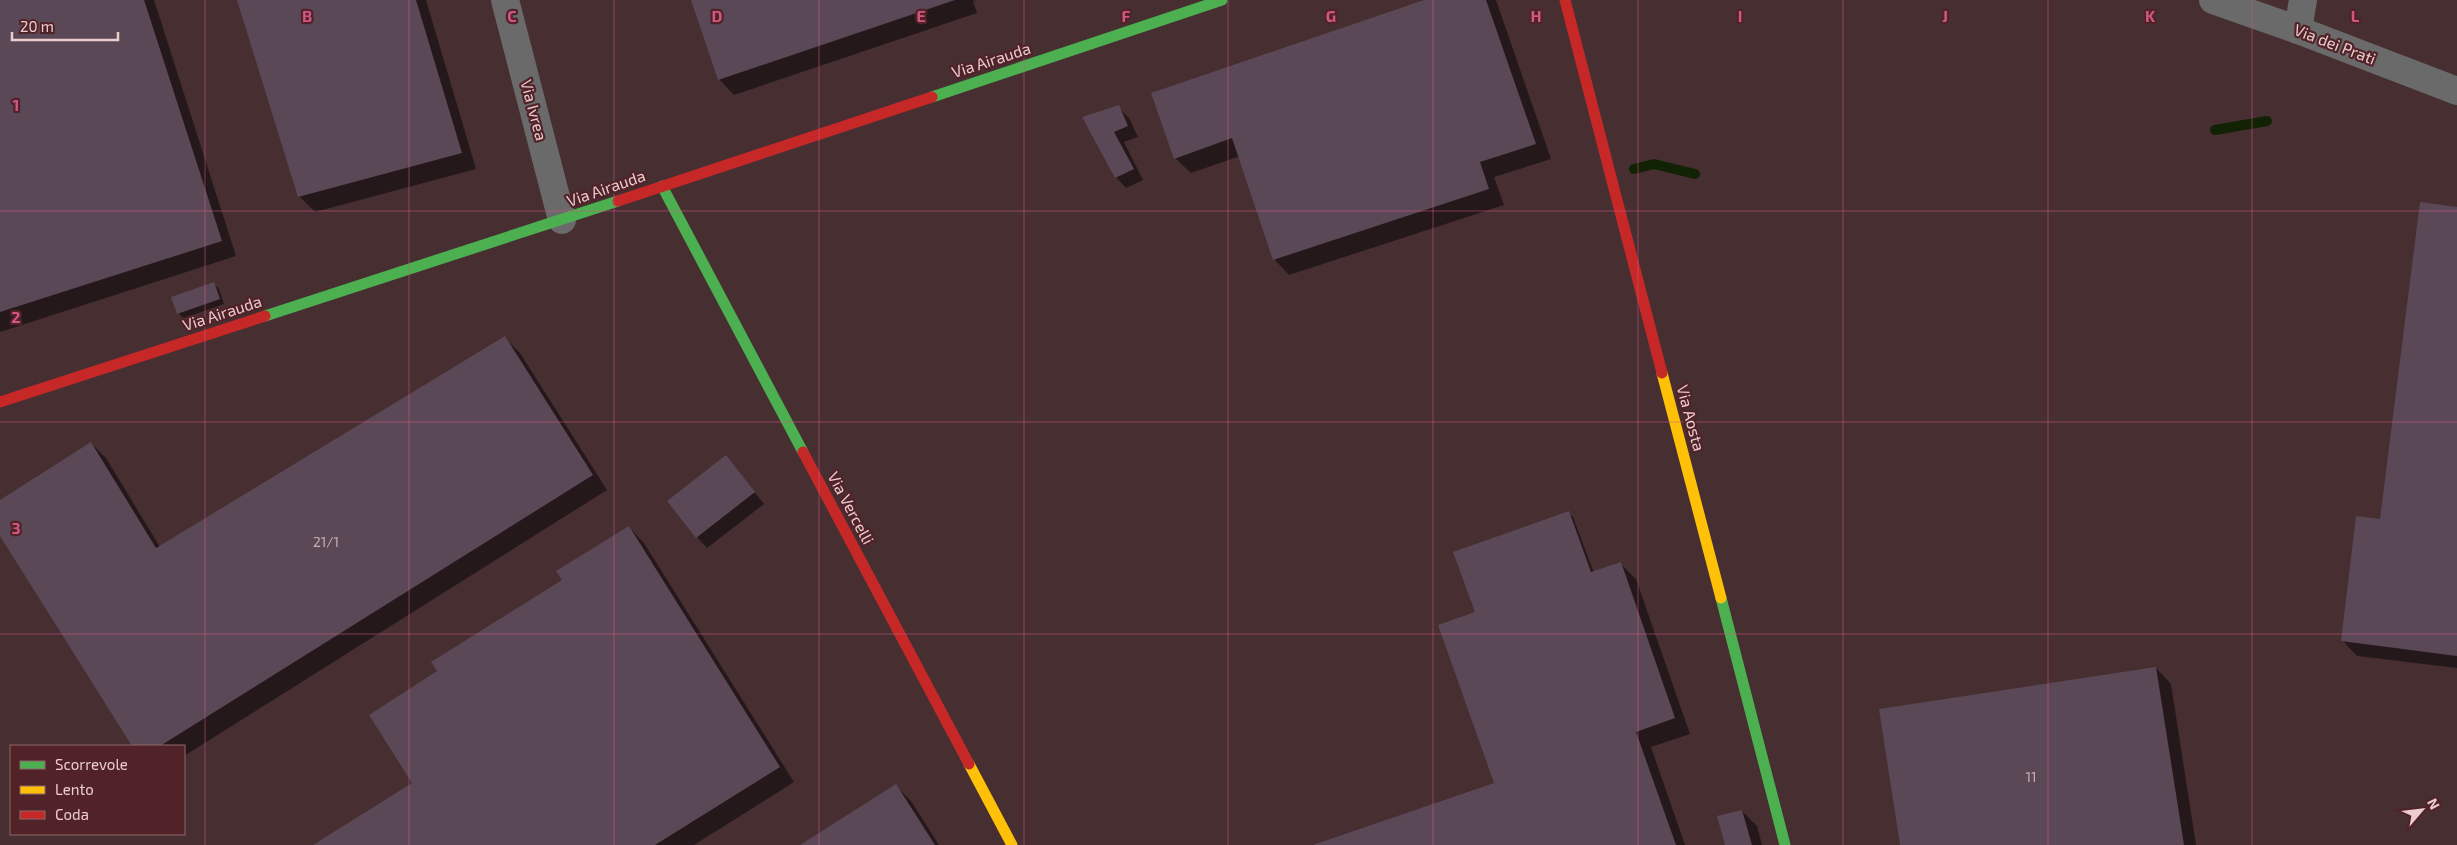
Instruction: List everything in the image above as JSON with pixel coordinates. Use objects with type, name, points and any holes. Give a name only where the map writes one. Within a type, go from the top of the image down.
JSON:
[{"type":"street","name":"Via Ivrea","points":[[506,0],[562,220]]},
{"type":"street","name":"Via Airauda","points":[[0,402],[562,220],[1222,0]]},
{"type":"street","name":"Via Aosta","points":[[1565,0],[1785,845]]},
{"type":"street","name":"Via dei Prati","points":[[2213,0],[2298,30],[2457,91]]},
{"type":"street","points":[[2298,30],[2303,0]]},
{"type":"street","name":"Via Vercelli","points":[[662,186],[1012,845]]},
{"type":"building","points":[[0,0],[144,0],[222,241],[0,312]]},
{"type":"building","points":[[237,0],[416,0],[462,153],[298,197]]},
{"type":"building","points":[[691,0],[955,0],[718,80]]},
{"type":"building","points":[[1424,0],[1486,0],[1536,144],[1480,162],[1489,189],[1273,260],[1232,138],[1174,159],[1151,93]]},
{"type":"building","points":[[1119,105],[1128,126],[1114,132],[1134,169],[1115,178],[1082,117]]},
{"type":"building","points":[[2420,202],[2457,207],[2457,656],[2341,641],[2356,516],[2380,519]]},
{"type":"building","points":[[214,282],[220,299],[177,314],[171,297]]},
{"type":"building","points":[[505,336],[593,475],[162,745],[131,745],[0,536],[0,500],[91,442],[156,548]]},
{"type":"building","points":[[726,455],[755,492],[696,538],[667,501]]},
{"type":"building","points":[[1569,511],[1591,572],[1621,562],[1675,718],[1636,732],[1676,845],[1313,845],[1494,783],[1438,625],[1475,612],[1453,552]]},
{"type":"building","points":[[629,526],[780,767],[655,845],[313,845],[412,783],[369,715],[437,671],[431,662],[562,580],[556,571]]},
{"type":"building","points":[[2156,667],[2184,845],[1900,845],[1879,709]]},
{"type":"building","points":[[896,784],[935,845],[800,845]]},
{"type":"building","points":[[1742,810],[1752,845],[1725,845],[1717,816]]},
{"type":"waterway","points":[[2215,130],[2267,121]]},
{"type":"waterway","points":[[1634,169],[1654,164],[1695,174]]},
{"type":"traffic: fast","points":[[932,97],[1222,0]]},
{"type":"traffic: fast","points":[[662,186],[803,452]]},
{"type":"traffic: fast","points":[[265,316],[618,201]]},
{"type":"traffic: fast","points":[[1721,598],[1785,845]]},
{"type":"traffic: slow","points":[[1662,373],[1721,598]]},
{"type":"traffic: slow","points":[[969,764],[1012,845]]},
{"type":"traffic: jam","points":[[1565,0],[1662,373]]},
{"type":"traffic: jam","points":[[618,201],[932,97]]},
{"type":"traffic: jam","points":[[0,402],[265,316]]},
{"type":"traffic: jam","points":[[803,452],[969,764]]}]
